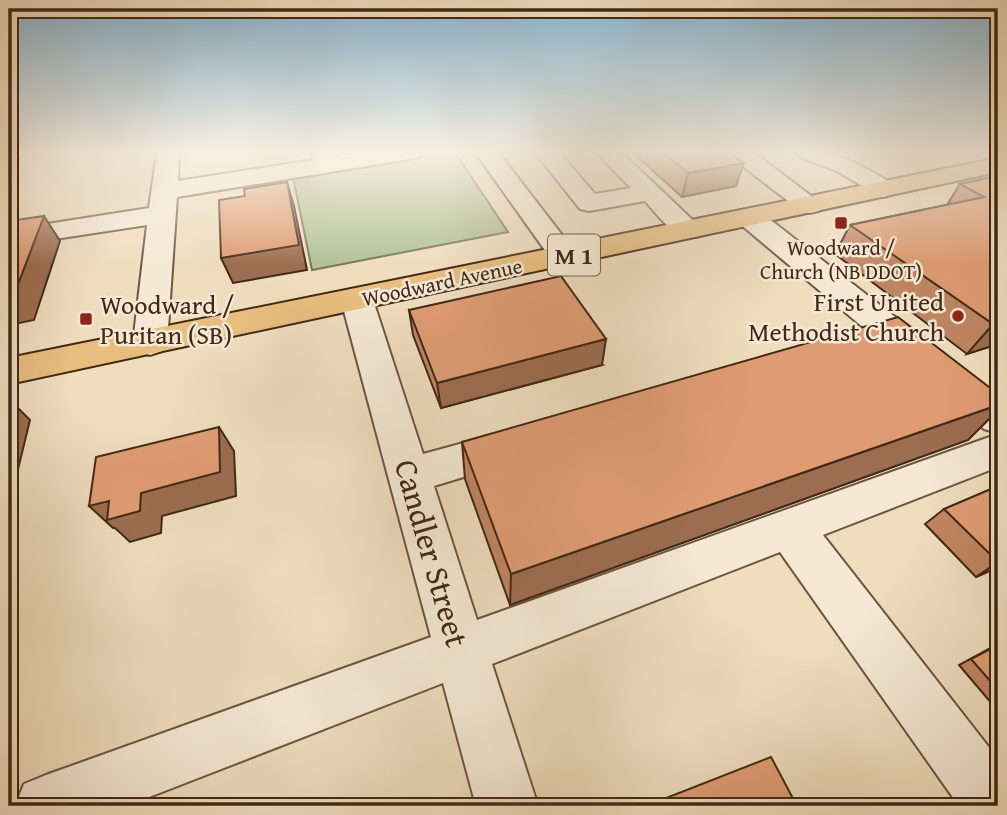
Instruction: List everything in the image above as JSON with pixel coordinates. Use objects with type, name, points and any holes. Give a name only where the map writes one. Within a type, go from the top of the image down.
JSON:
[{"type":"main road","name":"Woodward Avenue","points":[[9,371],[884,190]]},
{"type":"street","points":[[150,343],[165,190]]},
{"type":"street","points":[[9,238],[208,190]]},
{"type":"street","points":[[514,190],[564,257]]},
{"type":"street","points":[[578,190],[589,203],[649,193]]},
{"type":"street","points":[[646,190],[689,230]]},
{"type":"street","points":[[790,190],[810,205]]},
{"type":"street","points":[[750,218],[998,418]]},
{"type":"street","name":"Candler Street","points":[[357,300],[507,806]]},
{"type":"street","points":[[855,346],[894,334]]},
{"type":"street","points":[[409,475],[553,433]]},
{"type":"street","points":[[46,806],[998,450]]},
{"type":"street","points":[[790,528],[996,806]]},
{"type":"green space","points":[[296,190],[480,190],[508,232],[312,270]]},
{"type":"building","points":[[244,190],[289,190],[299,245],[221,258],[219,200],[245,196]]},
{"type":"building","points":[[971,190],[998,190],[998,322],[993,324],[850,225],[984,197]]},
{"type":"building","points":[[44,216],[14,295],[9,296],[9,221]]},
{"type":"building","points":[[561,276],[606,339],[437,383],[409,310]]},
{"type":"building","points":[[898,317],[998,394],[998,405],[511,574],[462,442]]},
{"type":"building","points":[[219,427],[220,472],[141,493],[140,511],[107,520],[109,501],[89,506],[96,457]]},
{"type":"building","points":[[998,486],[998,562],[944,509]]},
{"type":"building","points":[[998,645],[998,690],[971,659]]},
{"type":"building","points":[[771,757],[797,806],[664,806],[661,800]]},
{"type":"place","name":"Woodward / Church (NB DDOT)","points":[[841,223]]},
{"type":"place","name":"First United Methodist Church","points":[[958,316]]},
{"type":"place","name":"Woodward / Puritan (SB)","points":[[86,319]]}]
